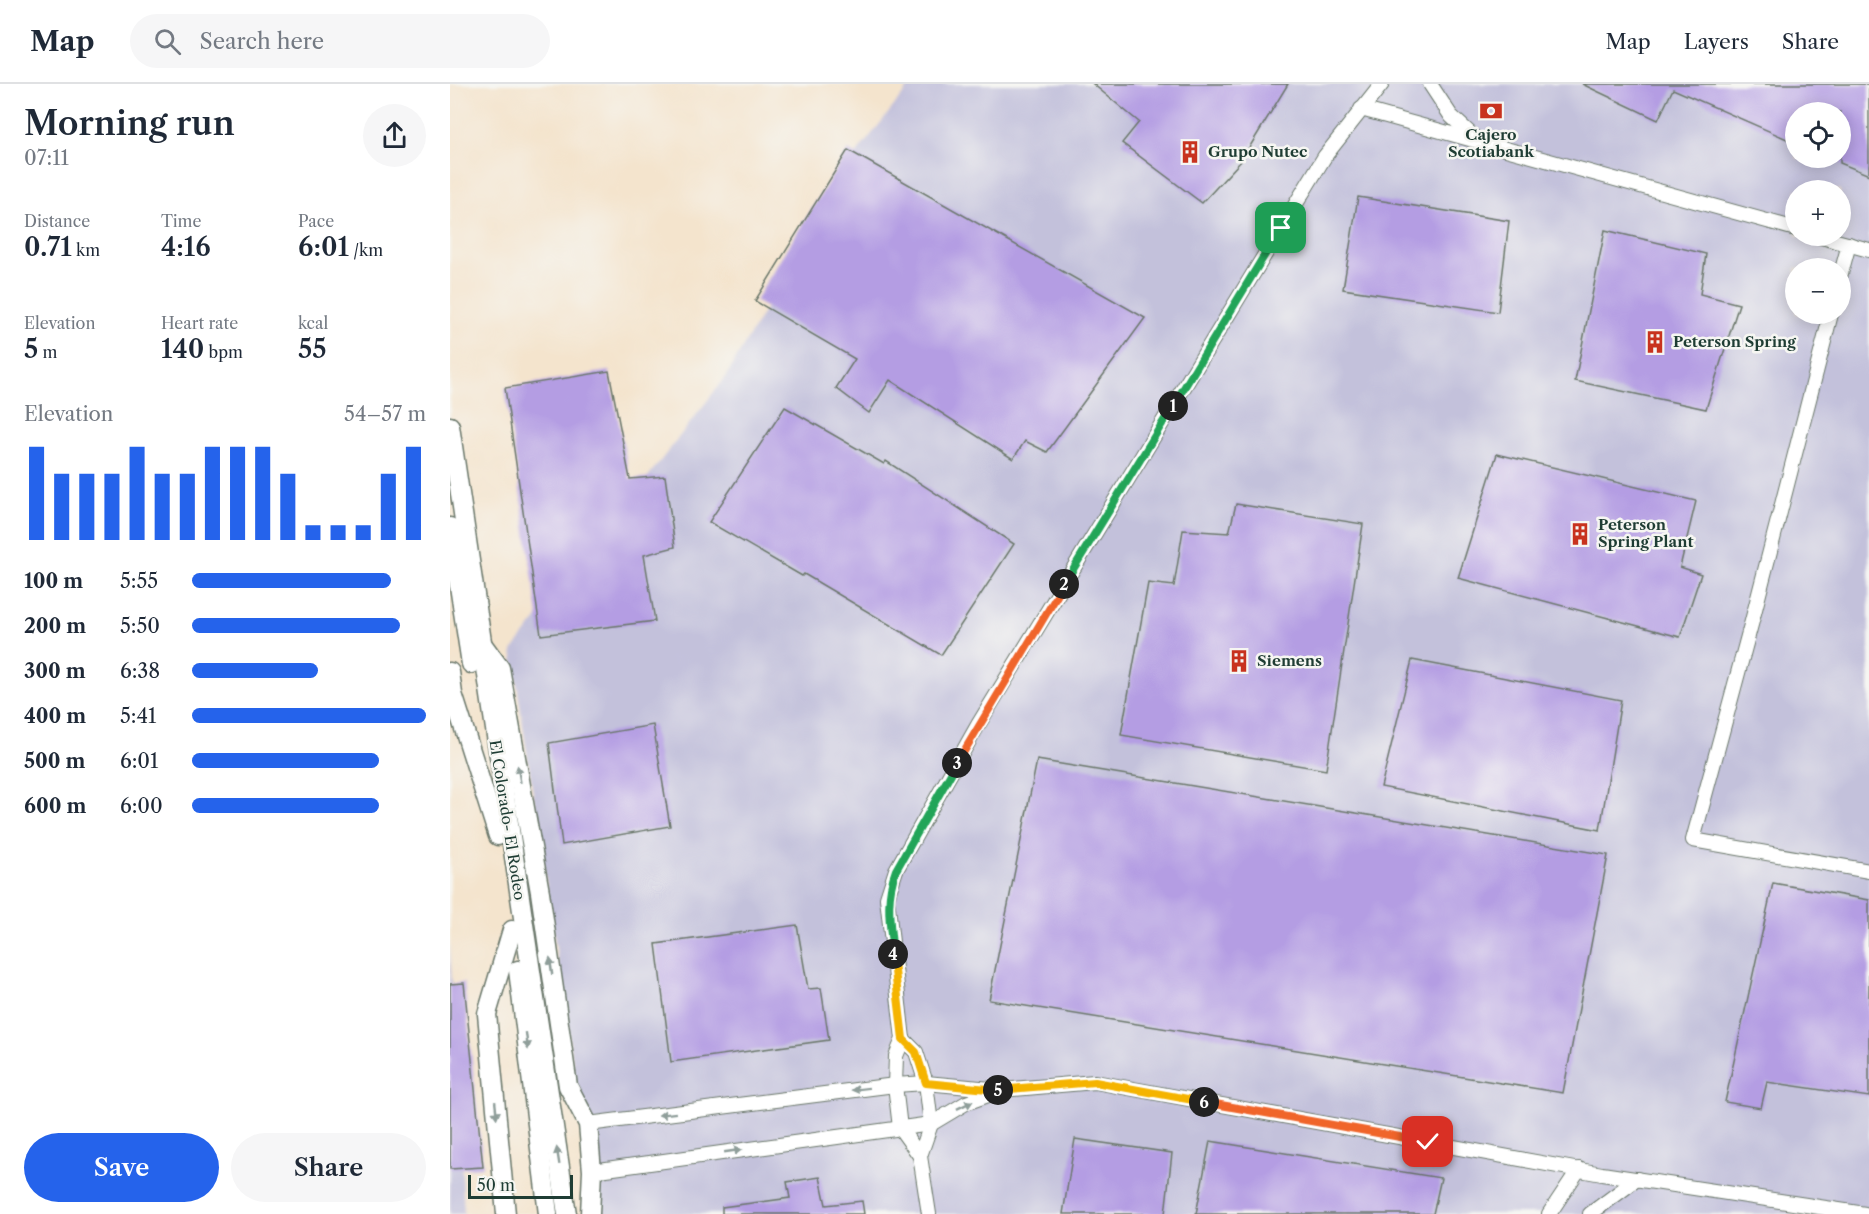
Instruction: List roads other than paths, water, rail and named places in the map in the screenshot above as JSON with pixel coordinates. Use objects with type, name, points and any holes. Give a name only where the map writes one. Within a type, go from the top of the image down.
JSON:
[{"type":"main road","name":"El Colorado- El Rodeo","points":[[450,426],[567,1214]]},
{"type":"main road","name":"El Colorado- El Rodeo","points":[[450,527],[512,930],[548,1214]]},
{"type":"main road","points":[[480,640],[500,668],[540,892],[568,1086],[588,1124],[592,1171],[590,1214]]},
{"type":"main road","points":[[450,672],[453,694],[498,836]]},
{"type":"main road","points":[[506,1214],[487,1014],[512,930]]},
{"type":"street","points":[[929,1214],[920,1156],[900,1128],[895,1085],[896,1056],[903,1039],[887,898],[896,870],[978,725],[1325,156],[1382,84]]},
{"type":"street","points":[[1430,84],[1450,116],[1480,142]]},
{"type":"street","points":[[1361,110],[1785,226]]},
{"type":"street","points":[[1851,244],[1869,249]]},
{"type":"street","points":[[1828,324],[1693,840],[1869,871]]},
{"type":"street","points":[[903,1039],[916,1052],[926,1083],[931,1124],[920,1156]]},
{"type":"street","points":[[588,1124],[895,1085],[926,1083],[1002,1090],[1095,1082],[1637,1179],[1865,1214]]},
{"type":"street","points":[[592,1171],[931,1124],[966,1104],[1002,1090]]},
{"type":"street","points":[[1549,1214],[1579,1169]]},
{"type":"street","points":[[1590,1214],[1637,1179]]},
{"type":"place","name":"Cajero Scotiabank","points":[[1491,111]]},
{"type":"place","name":"Grupo Nutec","points":[[1190,152]]},
{"type":"place","name":"Peterson Spring","points":[[1655,342]]},
{"type":"place","name":"Peterson Spring Plant","points":[[1580,534]]},
{"type":"place","name":"Siemens","points":[[1239,661]]}]
